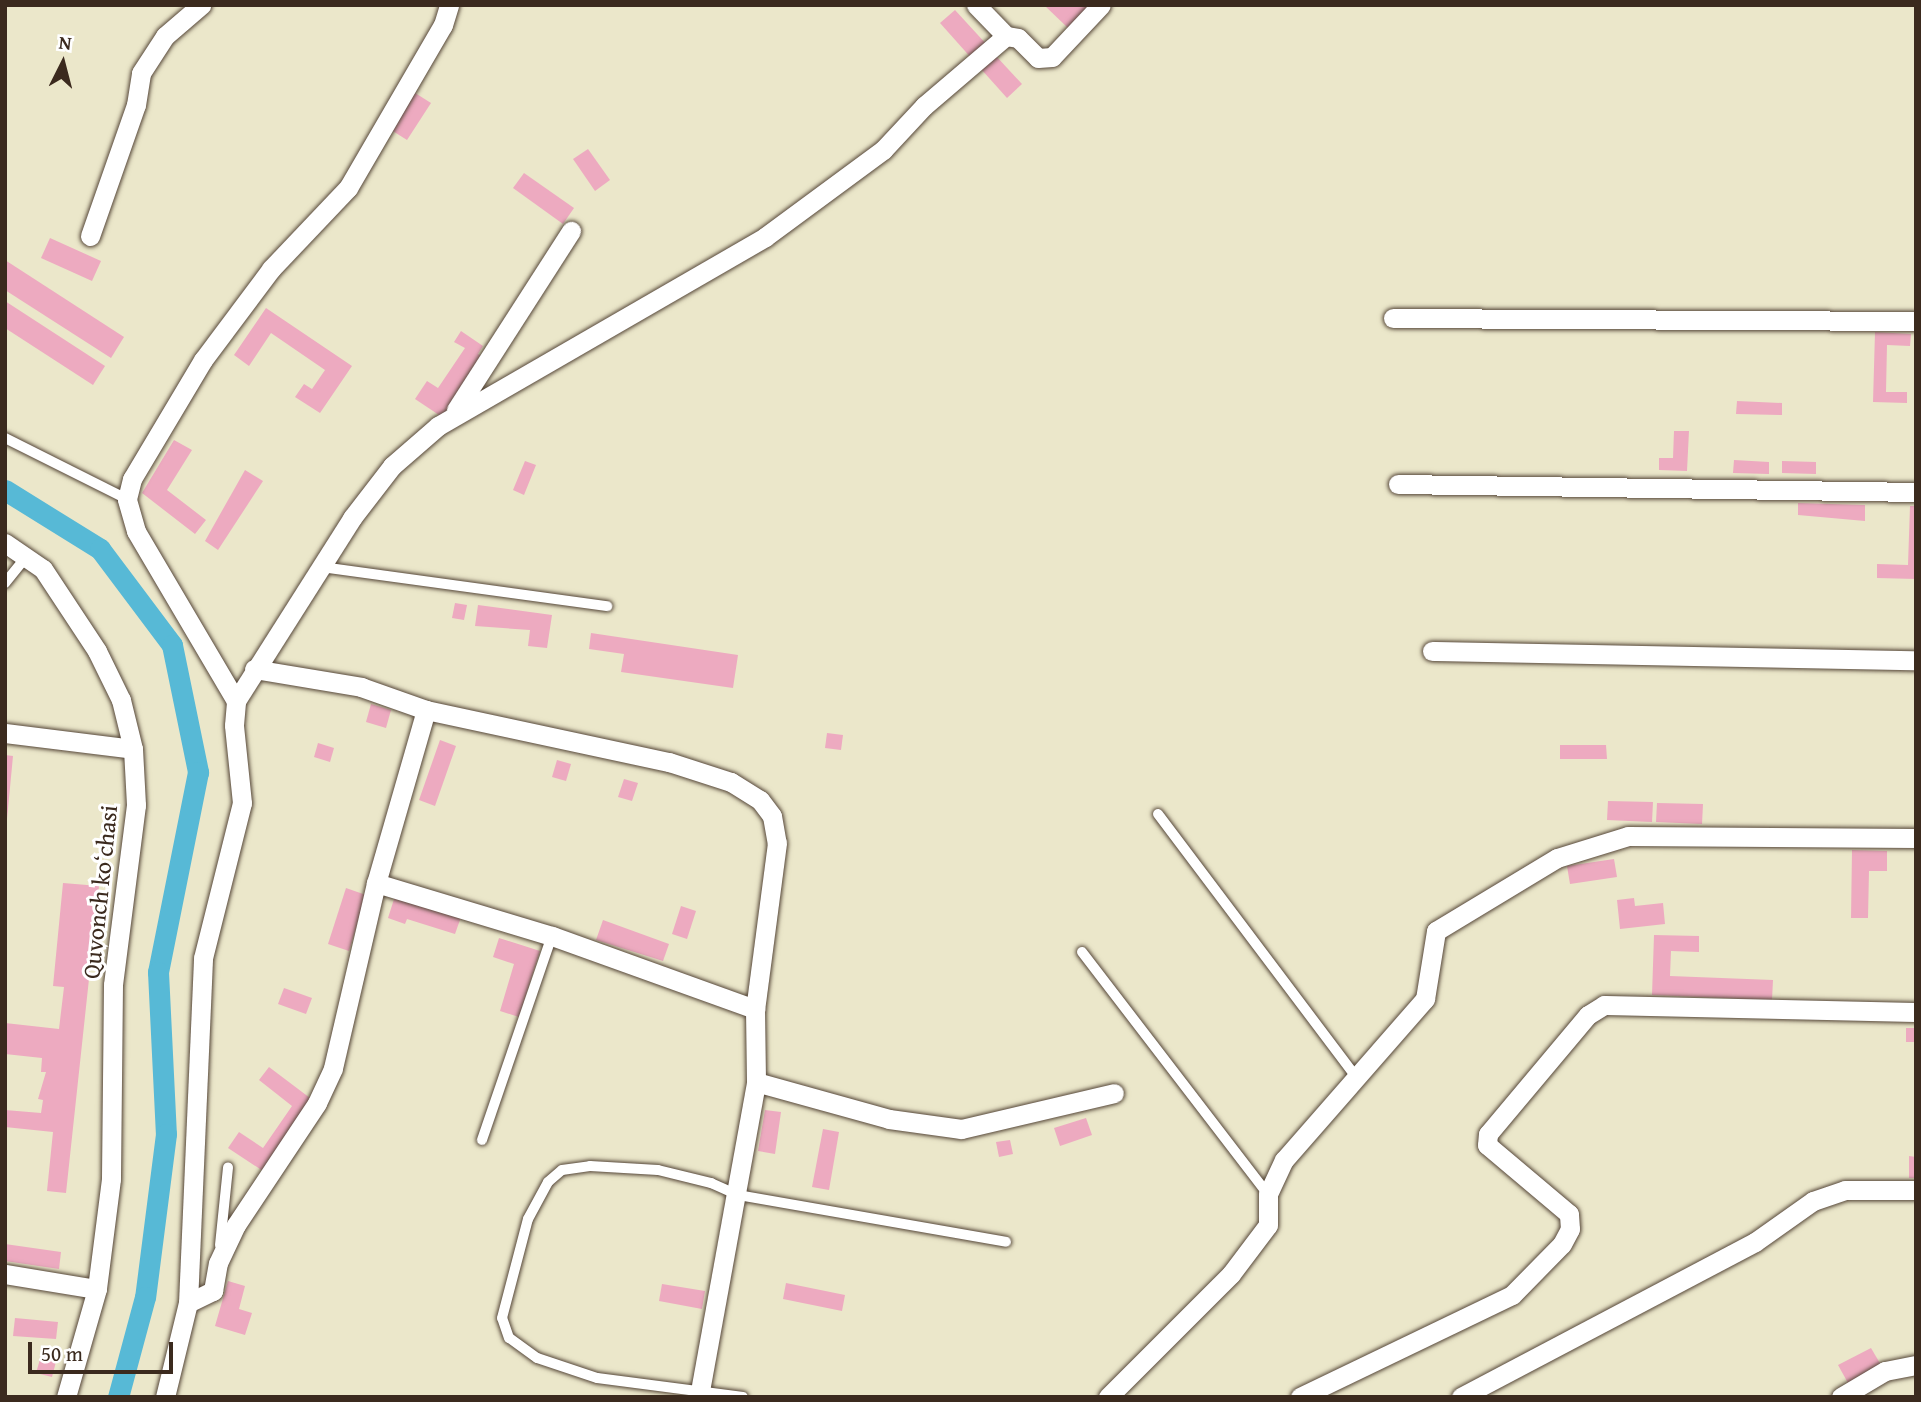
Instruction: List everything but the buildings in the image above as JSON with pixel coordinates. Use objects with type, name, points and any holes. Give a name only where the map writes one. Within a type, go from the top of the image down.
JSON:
[{"type":"street","points":[[90,236],[136,105],[141,73],[164,36],[201,5]]},
{"type":"street","points":[[236,701],[136,531],[127,499],[132,479],[203,360],[271,269],[348,188],[443,25],[449,5]]},
{"type":"street","points":[[976,5],[1006,36],[1018,38],[1038,58],[1052,57],[1101,5]]},
{"type":"street","points":[[165,1397],[188,1303],[203,958],[242,803],[234,725],[236,701],[254,669],[320,567],[392,466],[452,417],[765,237],[883,150],[924,106],[1006,36]]},
{"type":"street","points":[[452,417],[571,231]]},
{"type":"street","points":[[1393,318],[1916,321]]},
{"type":"street","points":[[1398,484],[1916,492]]},
{"type":"street","name":"Quvonch koʻchasi","points":[[5,543],[43,569],[97,651],[121,700],[133,748],[136,805],[113,985],[111,1179],[97,1289],[66,1397]]},
{"type":"street","points":[[1432,651],[1916,660]]},
{"type":"street","points":[[254,669],[361,687],[426,710],[669,762],[732,782],[760,800],[772,816],[777,843],[755,1009],[757,1082],[700,1391]]},
{"type":"street","points":[[188,1303],[213,1291],[218,1263],[236,1225],[317,1103],[332,1068],[376,883],[426,710]]},
{"type":"street","points":[[5,733],[133,748]]},
{"type":"street","points":[[1108,1397],[1231,1274],[1268,1225],[1268,1195],[1284,1160],[1358,1080],[1425,999],[1436,931],[1557,858],[1628,836],[1916,838]]},
{"type":"street","points":[[376,883],[552,936],[755,1009]]},
{"type":"street","points":[[1300,1397],[1512,1295],[1562,1244],[1570,1229],[1569,1214],[1487,1145],[1488,1134],[1588,1015],[1604,1005],[1916,1012]]},
{"type":"street","points":[[757,1082],[889,1119],[961,1129],[1114,1093]]},
{"type":"street","points":[[1461,1397],[1755,1242],[1813,1201],[1845,1190],[1916,1190]]},
{"type":"street","points":[[5,1274],[97,1289]]},
{"type":"street","points":[[1841,1397],[1885,1371],[1916,1365]]},
{"type":"lane","points":[[5,438],[127,499]]},
{"type":"lane","points":[[5,583],[26,557]]},
{"type":"lane","points":[[320,567],[607,606]]},
{"type":"lane","points":[[1158,814],[1358,1080]]},
{"type":"lane","points":[[482,1140],[552,936]]},
{"type":"lane","points":[[1082,952],[1268,1195]]},
{"type":"lane","points":[[743,1397],[597,1378],[537,1358],[509,1338],[502,1318],[528,1219],[548,1182],[562,1170],[590,1166],[658,1170],[711,1183],[738,1195],[1006,1242]]},
{"type":"lane","points":[[218,1263],[228,1167]]},
{"type":"waterway","points":[[5,490],[100,549],[172,645],[198,772],[158,972],[166,1134],[145,1297],[118,1397]]}]
